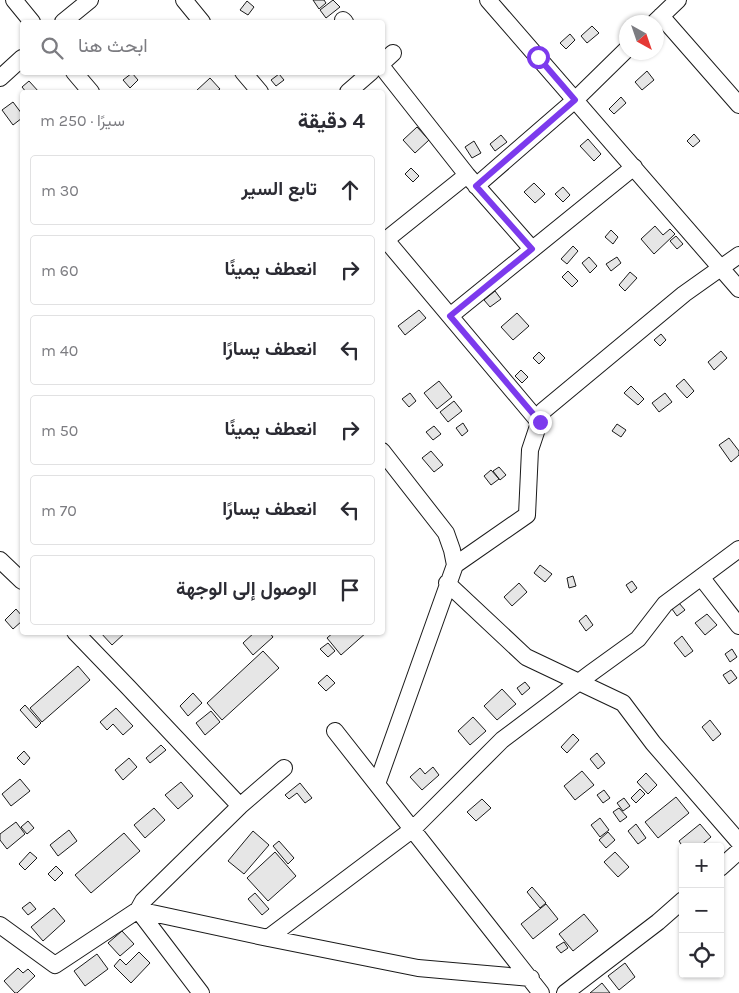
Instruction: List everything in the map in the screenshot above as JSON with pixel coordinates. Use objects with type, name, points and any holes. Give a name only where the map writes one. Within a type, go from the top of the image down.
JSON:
[{"type":"street","points":[[14,0],[30,20]]},
{"type":"street","points":[[65,20],[90,0]]},
{"type":"street","points":[[184,0],[200,20]]},
{"type":"street","points":[[488,0],[739,289]]},
{"type":"street","points":[[662,15],[678,0]]},
{"type":"street","points":[[664,25],[739,105]]},
{"type":"street","points":[[385,240],[472,181],[575,100],[619,57]]},
{"type":"street","points":[[0,78],[20,60]]},
{"type":"street","points":[[385,71],[472,181],[532,249]]},
{"type":"street","points":[[77,75],[89,90]]},
{"type":"street","points":[[246,75],[258,90]]},
{"type":"street","points":[[350,90],[368,75]]},
{"type":"street","points":[[450,316],[634,167]]},
{"type":"street","points":[[385,242],[540,422]]},
{"type":"street","points":[[377,784],[455,565],[527,515],[530,450],[543,411],[684,294],[739,255]]},
{"type":"street","points":[[385,455],[446,533],[455,565]]},
{"type":"street","points":[[268,938],[413,829],[502,740],[638,639],[665,604],[739,549]]},
{"type":"street","points":[[0,560],[20,579]]},
{"type":"street","points":[[701,577],[739,626]]},
{"type":"street","points":[[447,583],[526,657],[623,703],[654,743],[739,842]]},
{"type":"street","points":[[78,635],[240,806]]},
{"type":"street","points":[[335,731],[542,993]]},
{"type":"street","points":[[0,925],[55,965],[138,910],[143,901],[240,806],[284,768]]},
{"type":"street","points":[[724,864],[739,851]]},
{"type":"street","points":[[566,993],[679,904]]},
{"type":"street","points":[[138,910],[418,968],[531,978]]},
{"type":"street","points":[[138,910],[201,993]]},
{"type":"building","points":[[313,0],[324,0],[326,3],[319,9]]},
{"type":"building","points":[[333,0],[340,7],[326,18],[320,10]]},
{"type":"building","points":[[247,1],[254,7],[248,15],[240,10]]},
{"type":"building","points":[[592,26],[599,33],[587,43],[581,36]]},
{"type":"building","points":[[570,34],[575,40],[566,49],[560,43]]},
{"type":"building","points":[[647,71],[654,80],[642,90],[635,82]]},
{"type":"building","points":[[129,75],[134,75],[138,80],[130,88],[123,80]]},
{"type":"building","points":[[280,75],[284,80],[276,86],[271,80]]},
{"type":"building","points":[[210,78],[220,89],[219,90],[197,90]]},
{"type":"building","points":[[29,81],[37,90],[24,90],[22,87]]},
{"type":"building","points":[[621,97],[626,103],[614,114],[609,109]]},
{"type":"building","points":[[13,102],[20,111],[20,120],[13,125],[2,110]]},
{"type":"building","points":[[417,127],[429,140],[415,153],[403,140]]},
{"type":"building","points":[[694,134],[700,141],[693,147],[687,141]]},
{"type":"building","points":[[501,135],[507,142],[495,151],[490,144]]},
{"type":"building","points":[[588,139],[601,154],[594,161],[580,146]]},
{"type":"building","points":[[474,141],[481,153],[472,158],[465,147]]},
{"type":"building","points":[[411,168],[419,176],[413,182],[405,174]]},
{"type":"building","points":[[534,183],[545,194],[535,203],[524,192]]},
{"type":"building","points":[[563,187],[570,195],[563,202],[555,194]]},
{"type":"building","points":[[655,226],[663,235],[670,229],[675,234],[654,254],[641,239]]},
{"type":"building","points":[[611,230],[618,237],[613,244],[605,237]]},
{"type":"building","points":[[676,236],[683,244],[677,249],[670,241]]},
{"type":"building","points":[[573,246],[578,251],[567,264],[561,259]]},
{"type":"building","points":[[589,257],[597,266],[590,273],[582,263]]},
{"type":"building","points":[[617,257],[621,263],[611,271],[606,264]]},
{"type":"building","points":[[568,271],[578,281],[572,287],[562,277]]},
{"type":"building","points":[[630,272],[637,278],[625,291],[619,285]]},
{"type":"building","points":[[495,291],[501,299],[490,307],[484,300]]},
{"type":"building","points":[[419,310],[426,318],[405,335],[398,326]]},
{"type":"building","points":[[517,313],[529,326],[513,340],[501,327]]},
{"type":"building","points":[[661,334],[666,340],[660,346],[654,340]]},
{"type":"building","points":[[721,351],[727,358],[714,370],[708,362]]},
{"type":"building","points":[[539,352],[545,358],[539,364],[533,358]]},
{"type":"building","points":[[521,370],[528,377],[522,383],[515,376]]},
{"type":"building","points":[[684,379],[694,391],[687,398],[676,386]]},
{"type":"building","points":[[439,381],[452,397],[437,409],[424,393]]},
{"type":"building","points":[[631,386],[644,399],[638,405],[624,393]]},
{"type":"building","points":[[410,393],[416,401],[409,407],[402,399]]},
{"type":"building","points":[[665,393],[672,402],[659,412],[652,403]]},
{"type":"building","points":[[454,401],[462,411],[448,422],[440,412]]},
{"type":"building","points":[[463,423],[468,431],[462,436],[456,428]]},
{"type":"building","points":[[617,424],[626,430],[621,437],[612,431]]},
{"type":"building","points":[[434,426],[441,434],[433,440],[426,432]]},
{"type":"building","points":[[729,438],[739,451],[739,455],[731,462],[719,445]]},
{"type":"building","points":[[431,451],[443,465],[434,472],[422,458]]},
{"type":"building","points":[[499,467],[506,475],[500,480],[493,471]]},
{"type":"building","points":[[491,470],[499,479],[491,485],[484,476]]},
{"type":"building","points":[[540,565],[552,574],[545,582],[534,573]]},
{"type":"building","points":[[573,576],[576,586],[569,588],[567,578]]},
{"type":"building","points":[[632,581],[637,588],[631,593],[626,585]]},
{"type":"building","points":[[519,583],[527,592],[512,606],[504,597]]},
{"type":"building","points":[[679,603],[685,610],[677,616],[672,609]]},
{"type":"building","points":[[16,609],[20,614],[20,623],[13,629],[5,620]]},
{"type":"building","points":[[707,614],[717,625],[705,635],[695,623]]},
{"type":"building","points":[[586,615],[593,625],[586,631],[579,621]]},
{"type":"building","points":[[103,635],[123,635],[112,645]]},
{"type":"building","points":[[252,635],[271,635],[273,637],[253,655],[243,643]]},
{"type":"building","points":[[330,635],[364,635],[341,655],[327,638]]},
{"type":"building","points":[[682,636],[693,651],[685,657],[674,643]]},
{"type":"building","points":[[328,643],[335,651],[328,657],[320,649]]},
{"type":"building","points":[[732,649],[737,657],[730,662],[725,654]]},
{"type":"building","points":[[263,651],[279,668],[222,720],[207,703]]},
{"type":"building","points":[[78,666],[90,680],[42,722],[30,708]]},
{"type":"building","points":[[731,670],[737,678],[729,684],[723,675]]},
{"type":"building","points":[[327,675],[335,683],[326,691],[318,683]]},
{"type":"building","points":[[525,682],[530,688],[522,695],[517,688]]},
{"type":"building","points":[[502,689],[516,704],[497,720],[484,706]]},
{"type":"building","points":[[193,693],[202,703],[188,716],[180,706]]},
{"type":"building","points":[[25,705],[41,723],[36,728],[20,710]]},
{"type":"building","points":[[116,708],[133,726],[123,735],[113,724],[107,730],[100,722]]},
{"type":"building","points":[[211,711],[220,722],[205,735],[196,723]]},
{"type":"building","points":[[473,717],[486,731],[470,745],[458,731]]},
{"type":"building","points":[[710,720],[721,734],[713,741],[702,727]]},
{"type":"building","points":[[573,734],[579,740],[567,753],[561,747]]},
{"type":"building","points":[[161,745],[166,750],[150,763],[146,758]]},
{"type":"building","points":[[24,751],[30,758],[24,765],[17,758]]},
{"type":"building","points":[[597,753],[605,763],[598,769],[590,759]]},
{"type":"building","points":[[129,758],[137,767],[123,780],[115,770]]},
{"type":"building","points":[[433,767],[439,775],[422,790],[410,777],[420,768],[425,774]]},
{"type":"building","points":[[582,771],[594,785],[575,800],[564,786]]},
{"type":"building","points":[[646,773],[657,785],[648,794],[637,782]]},
{"type":"building","points":[[20,779],[30,791],[11,806],[2,794]]},
{"type":"building","points":[[181,782],[193,796],[178,809],[165,795]]},
{"type":"building","points":[[300,783],[312,798],[305,803],[297,793],[289,799],[285,795]]},
{"type":"building","points":[[640,789],[645,794],[636,803],[631,798]]},
{"type":"building","points":[[604,790],[610,798],[603,803],[597,795]]},
{"type":"building","points":[[676,797],[689,813],[658,838],[645,822]]},
{"type":"building","points":[[624,798],[630,806],[623,811],[617,803]]},
{"type":"building","points":[[482,799],[491,808],[476,821],[467,812]]},
{"type":"building","points":[[154,808],[165,820],[145,838],[134,825]]},
{"type":"building","points":[[619,808],[627,817],[620,822],[613,812]]},
{"type":"building","points":[[600,818],[609,830],[600,837],[591,825]]},
{"type":"building","points":[[28,821],[34,828],[27,834],[21,827]]},
{"type":"building","points":[[16,822],[25,834],[7,849],[0,840],[0,834]]},
{"type":"building","points":[[636,824],[646,838],[638,844],[628,831]]},
{"type":"building","points":[[700,824],[711,837],[704,843],[680,843],[679,841]]},
{"type":"building","points":[[69,830],[77,841],[58,856],[50,845]]},
{"type":"building","points":[[253,831],[269,845],[244,874],[228,861]]},
{"type":"building","points":[[608,832],[615,840],[606,848],[599,840]]},
{"type":"building","points":[[124,833],[140,851],[91,893],[75,875]]},
{"type":"building","points":[[279,841],[294,858],[288,864],[273,846]]},
{"type":"building","points":[[30,852],[37,858],[25,870],[19,864]]},
{"type":"building","points":[[275,852],[296,876],[268,901],[247,878]]},
{"type":"building","points":[[615,852],[629,867],[618,877],[604,862]]},
{"type":"building","points":[[56,866],[63,873],[55,881],[48,874]]},
{"type":"building","points":[[532,887],[546,903],[540,908],[527,892]]},
{"type":"building","points":[[255,893],[269,909],[262,915],[248,899]]},
{"type":"building","points":[[30,902],[36,909],[28,915],[22,908]]},
{"type":"building","points":[[546,904],[558,919],[533,939],[521,924]]},
{"type":"building","points":[[54,908],[65,921],[43,941],[31,927]]},
{"type":"building","points":[[584,914],[598,931],[573,951],[559,934]]},
{"type":"building","points":[[122,931],[134,944],[120,956],[108,943]]},
{"type":"building","points":[[564,942],[568,948],[561,953],[556,947]]},
{"type":"building","points":[[139,952],[150,963],[131,983],[114,966],[120,959],[126,965]]},
{"type":"building","points":[[97,954],[108,969],[85,986],[74,971]]},
{"type":"building","points":[[625,963],[635,977],[619,990],[608,976]]},
{"type":"building","points":[[18,968],[23,973],[28,969],[35,976],[15,993],[4,981]]},
{"type":"building","points":[[602,983],[610,993],[590,993]]},
{"type":"route","points":[[538,57],[575,100],[476,186],[532,249],[450,316],[540,422]]}]
